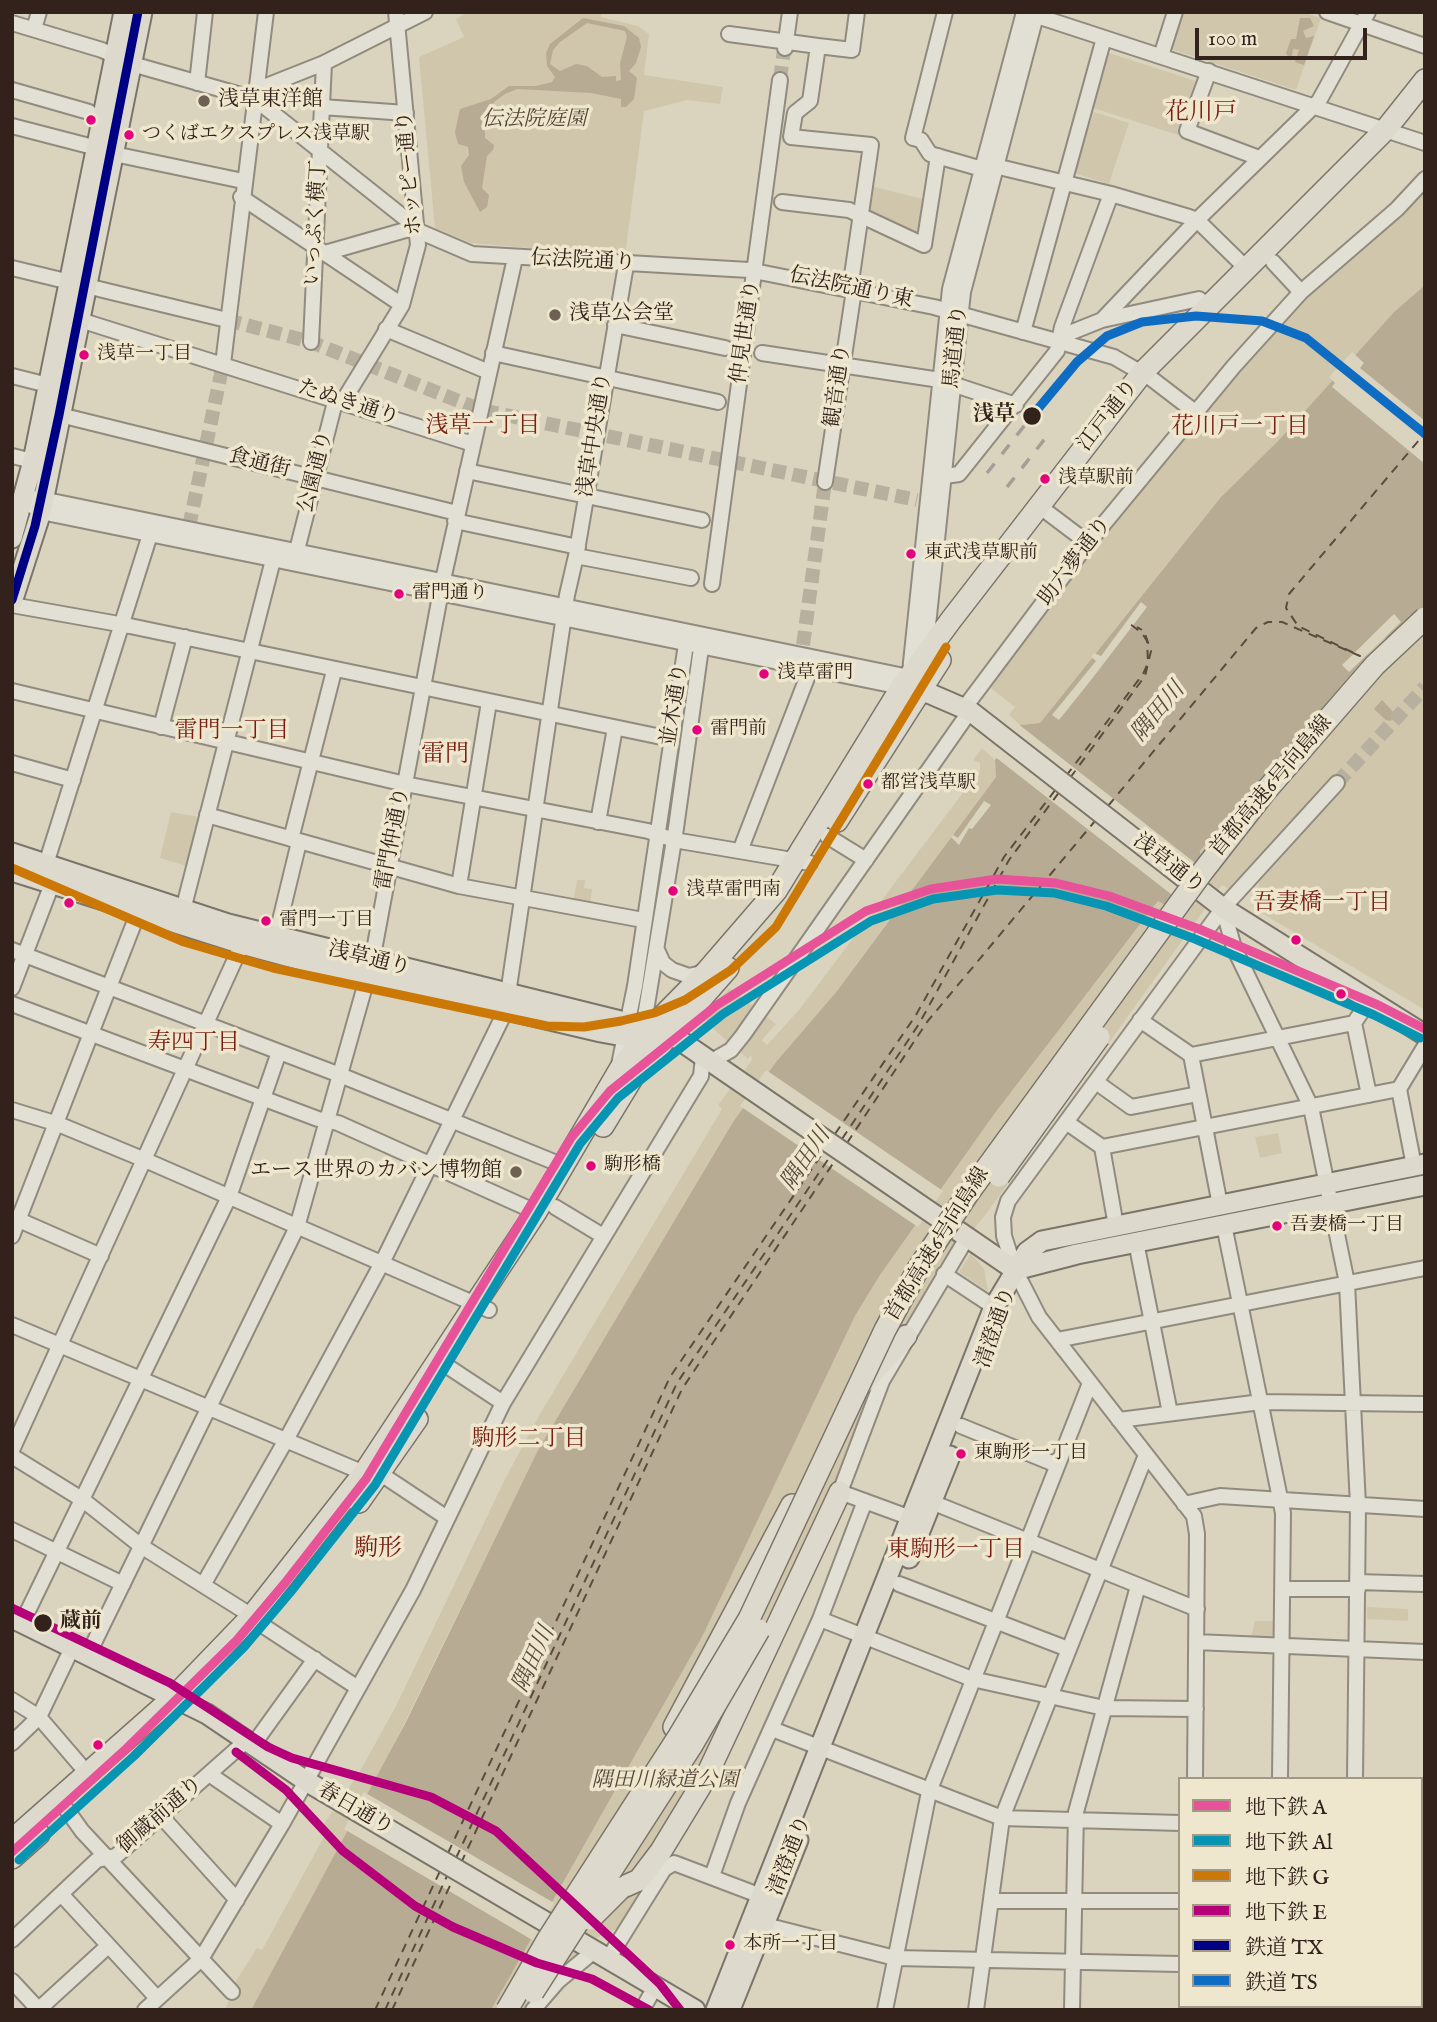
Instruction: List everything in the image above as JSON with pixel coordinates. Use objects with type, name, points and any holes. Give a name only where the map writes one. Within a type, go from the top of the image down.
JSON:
[{"type":"highway","name":"江戸通り","points":[[1147,376],[1273,262],[1393,131],[1425,80]]},
{"type":"highway","name":"江戸通り","points":[[646,1032],[760,932],[910,685],[1147,376],[1209,307],[1425,101]]},
{"type":"highway","name":"江戸通り","points":[[646,1032],[706,972],[827,836],[924,656],[1044,510]]},
{"type":"highway","name":"首都高速6号向島線","points":[[507,2010],[548,1939],[679,1736],[754,1610],[885,1330],[918,1269],[967,1195],[1203,871],[1264,793],[1375,665],[1425,618]]},
{"type":"highway","name":"首都高速6号向島線","points":[[523,2010],[692,1745],[762,1626],[897,1337],[930,1278],[978,1204],[1221,870],[1274,803],[1363,701],[1425,637]]},
{"type":"highway","points":[[373,1473],[546,1209],[624,1077],[646,1032]]},
{"type":"highway","points":[[546,1209],[564,1166],[624,1077]]},
{"type":"highway","points":[[12,1858],[67,1810],[257,1621],[373,1473],[450,1368],[483,1306]]},
{"type":"highway","points":[[616,1834],[850,1398],[906,1336]]},
{"type":"highway","points":[[540,1980],[574,1937],[661,1851],[706,1777],[840,1492]]},
{"type":"highway","points":[[12,1840],[87,1773],[180,1700]]},
{"type":"main road","points":[[124,12],[124,61]]},
{"type":"main road","points":[[12,538],[33,461],[48,385],[78,284],[124,61],[142,12]]},
{"type":"main road","points":[[12,604],[43,505],[80,320],[78,284]]},
{"type":"main road","name":"浅草通り","points":[[910,685],[967,709],[1223,908],[1425,1035]]},
{"type":"main road","name":"浅草通り","points":[[12,853],[370,969]]},
{"type":"main road","name":"浅草通り","points":[[12,871],[242,944],[370,969],[646,1032],[700,1055],[1015,1270]]},
{"type":"main road","points":[[1015,1270],[1136,1242],[1327,1184],[1420,1165]]},
{"type":"main road","points":[[1015,1270],[1027,1252],[1042,1241],[1116,1226],[1332,1203],[1425,1185]]},
{"type":"main road","name":"清澄通り","points":[[716,2010],[767,1898],[925,1500],[994,1307],[1015,1270]]},
{"type":"main road","name":"清澄通り","points":[[925,1500],[961,1426],[1006,1310],[1015,1270]]},
{"type":"main road","name":"清澄通り","points":[[870,1639],[899,1584],[917,1520]]},
{"type":"main road","name":"春日通り","points":[[17,1621],[180,1700],[337,1800],[695,2010]]},
{"type":"main road","name":"清澄通り","points":[[730,2010],[765,1925],[767,1898]]},
{"type":"street","points":[[34,29],[39,12]]},
{"type":"street","points":[[197,83],[205,12]]},
{"type":"street","points":[[222,364],[265,12]]},
{"type":"street","name":"ホッピー通り","points":[[365,363],[402,304],[418,246],[396,12]]},
{"type":"street","points":[[12,23],[197,83],[256,95],[425,12]]},
{"type":"street","points":[[785,45],[790,12]]},
{"type":"street","points":[[729,34],[785,45],[852,50],[857,12]]},
{"type":"street","points":[[945,12],[913,138],[921,140],[930,154],[1064,182],[1197,220],[1247,270]]},
{"type":"street","points":[[1161,56],[1175,12]]},
{"type":"street","points":[[1327,12],[1364,18],[1425,46]]},
{"type":"street","points":[[1031,13],[1425,143]]},
{"type":"street","name":"馬道通り","points":[[910,685],[953,314],[988,168],[1031,13]]},
{"type":"street","points":[[1102,320],[1197,220],[1314,105],[1364,18]]},
{"type":"street","points":[[1023,332],[1104,38]]},
{"type":"street","name":"観音通り","points":[[818,46],[810,101],[795,113],[791,137],[871,145],[825,482]]},
{"type":"street","name":"いっぷく横丁","points":[[311,342],[321,250],[324,63]]},
{"type":"street","points":[[1209,71],[1187,131],[1259,158]]},
{"type":"street","name":"仲見世通り","points":[[712,584],[780,80]]},
{"type":"street","points":[[12,90],[89,112]]},
{"type":"street","name":"伝法院通り","points":[[256,95],[321,155],[416,229],[472,254],[755,271]]},
{"type":"street","points":[[323,107],[406,113]]},
{"type":"street","points":[[12,126],[106,151],[243,181]]},
{"type":"street","points":[[782,202],[849,210],[924,245],[938,156]]},
{"type":"street","name":"助六夢通り","points":[[700,1055],[735,1046],[866,860],[967,709],[1088,543],[1195,412],[1301,292],[1397,209],[1425,179]]},
{"type":"street","points":[[945,476],[959,474],[1057,351],[1111,194]]},
{"type":"street","points":[[241,197],[402,304]]},
{"type":"street","points":[[321,250],[416,229]]},
{"type":"street","name":"雷門仲通り","points":[[39,1717],[123,1584],[297,1227],[370,969],[441,587],[515,258]]},
{"type":"street","points":[[1273,262],[1301,292]]},
{"type":"street","name":"浅草中央通り","points":[[203,1584],[286,1440],[382,1263],[453,1121],[507,1002],[566,613],[626,265]]},
{"type":"street","points":[[12,268],[228,320]]},
{"type":"street","name":"伝法院通り東","points":[[755,271],[851,289],[1114,358],[1147,376],[1195,412]]},
{"type":"street","points":[[1059,342],[1072,332],[1102,320],[1199,299],[1209,307]]},
{"type":"street","name":"たぬき通り","points":[[80,320],[473,444]]},
{"type":"street","points":[[615,326],[725,348]]},
{"type":"street","points":[[386,329],[489,372]]},
{"type":"street","points":[[493,353],[718,402]]},
{"type":"street","points":[[762,353],[946,382],[1016,405]]},
{"type":"street","name":"公園通り","points":[[297,550],[334,406],[345,398],[365,363]]},
{"type":"street","points":[[12,376],[48,385]]},
{"type":"street","name":"馬道通り","points":[[924,656],[945,476],[946,382]]},
{"type":"street","name":"食通街","points":[[60,415],[315,478],[577,551],[691,578]]},
{"type":"street","points":[[12,456],[33,461]]},
{"type":"street","points":[[467,471],[702,520]]},
{"type":"street","points":[[12,526],[23,499],[152,527],[297,550],[441,587]]},
{"type":"street","points":[[1044,510],[1088,543]]},
{"type":"street","points":[[152,527],[273,560],[441,587],[910,685]]},
{"type":"street","points":[[46,864],[152,527]]},
{"type":"street","points":[[183,910],[273,560]]},
{"type":"street","points":[[12,604],[185,637],[334,671],[671,739]]},
{"type":"street","points":[[566,613],[685,644],[699,640],[810,670],[910,685]]},
{"type":"street","points":[[162,727],[185,637]]},
{"type":"street","name":"並木通り","points":[[646,1032],[699,640]]},
{"type":"street","name":"並木通り","points":[[646,1032],[638,963],[685,644]]},
{"type":"street","points":[[740,851],[810,670]]},
{"type":"street","points":[[276,937],[334,671]]},
{"type":"street","points":[[12,691],[405,784],[657,834],[674,840],[803,862]]},
{"type":"street","points":[[459,886],[489,702]]},
{"type":"street","points":[[598,822],[615,728]]},
{"type":"street","points":[[12,763],[73,780]]},
{"type":"street","points":[[1195,1777],[1197,1534],[1194,1516],[1039,1317],[1015,1270],[1004,1236],[1004,1209],[1223,908],[1337,783]]},
{"type":"street","points":[[206,815],[459,886],[643,920]]},
{"type":"street","points":[[827,836],[866,860]]},
{"type":"street","points":[[12,988],[19,952],[52,884]]},
{"type":"street","points":[[1223,908],[1234,948],[1311,1107],[1347,1283],[1358,1505],[1356,1777]]},
{"type":"street","points":[[12,1236],[16,1218],[58,1124],[138,912]]},
{"type":"street","points":[[12,1450],[242,944]]},
{"type":"street","points":[[19,952],[340,1075],[564,1166]]},
{"type":"street","points":[[638,963],[645,972],[656,957],[683,975],[697,976],[706,972]]},
{"type":"street","points":[[1140,1020],[1191,1055],[1354,1023],[1369,1001]]},
{"type":"street","points":[[12,1004],[262,1099],[338,1123],[431,1166],[546,1209],[603,1236]]},
{"type":"street","points":[[1354,1023],[1369,1095]]},
{"type":"street","points":[[1420,1165],[1399,1089],[1425,1046]]},
{"type":"street","points":[[17,1621],[83,1500],[138,1379],[229,1197],[279,1052]]},
{"type":"street","points":[[145,2010],[201,1959],[282,1824],[413,1590],[503,1403],[701,1076],[700,1055]]},
{"type":"street","points":[[1191,1055],[1281,1500],[1280,1777]]},
{"type":"street","points":[[1096,1082],[1131,1107],[1198,1094]]},
{"type":"street","points":[[1102,1147],[1399,1089]]},
{"type":"street","points":[[12,1110],[58,1124],[145,1160],[483,1306]]},
{"type":"street","points":[[1066,1122],[1102,1147],[1116,1226]]},
{"type":"street","points":[[16,1218],[101,1256]]},
{"type":"street","points":[[917,1520],[840,1492],[882,1381],[965,1234]]},
{"type":"street","points":[[1136,1242],[1170,1413]]},
{"type":"street","points":[[1057,1340],[1425,1268]]},
{"type":"street","points":[[944,1274],[994,1307]]},
{"type":"street","points":[[14,1331],[60,1345],[207,1408],[373,1473],[447,1518]]},
{"type":"street","points":[[450,1368],[503,1403]]},
{"type":"street","points":[[885,2010],[929,1792],[1090,1383]]},
{"type":"street","points":[[1119,1420],[1261,1402],[1425,1404]]},
{"type":"street","points":[[961,1426],[1057,1465]]},
{"type":"street","points":[[976,2010],[1002,1818],[1146,1455]]},
{"type":"street","points":[[12,1456],[83,1500],[141,1546],[203,1584],[358,1688]]},
{"type":"street","points":[[1184,1504],[1220,1496],[1425,1509]]},
{"type":"street","points":[[925,1500],[1197,1609]]},
{"type":"street","points":[[712,1876],[738,1803],[820,1619],[865,1501]]},
{"type":"street","points":[[12,1530],[123,1584]]},
{"type":"street","points":[[899,1584],[1069,1649]]},
{"type":"street","points":[[1282,1589],[1425,1584]]},
{"type":"street","points":[[1072,2010],[1075,1822],[1138,1586]]},
{"type":"street","points":[[820,1619],[972,1679],[1104,1708],[1196,1709]]},
{"type":"street","points":[[1196,1642],[1425,1652]]},
{"type":"street","name":"御蔵前通り","points":[[12,1940],[97,1860],[116,1856],[209,1774],[249,1743],[315,1659]]},
{"type":"street","points":[[12,1700],[39,1717],[87,1773]]},
{"type":"street","points":[[12,1743],[39,1717]]},
{"type":"street","points":[[772,1729],[1002,1818],[1178,1823]]},
{"type":"street","points":[[209,1774],[282,1824]]},
{"type":"street","points":[[67,1810],[232,1992]]},
{"type":"street","points":[[161,1816],[237,1900]]},
{"type":"street","points":[[533,2010],[558,1980],[601,1955],[668,1866],[679,1863],[767,1898]]},
{"type":"street","points":[[61,1894],[157,1998]]},
{"type":"street","points":[[991,1901],[1178,1901]]},
{"type":"street","points":[[765,1925],[895,1958],[1178,1964]]},
{"type":"street","points":[[12,1981],[39,2010],[108,1946]]},
{"type":"street","points":[[642,2010],[655,1987]]},
{"type":"green space","name":"伝法院庭園","points":[[469,12],[601,12],[601,17],[638,26],[649,34],[644,75],[723,87],[720,104],[687,100],[644,111],[625,256],[471,243],[435,228],[419,57],[464,37],[456,19]]},
{"type":"green space","points":[[1180,12],[1301,12],[1321,18],[1296,90],[1168,48]]},
{"type":"green space","points":[[1106,52],[1199,82],[1178,135],[1090,107]]},
{"type":"green space","points":[[1094,112],[1129,123],[1109,184],[1074,173]]},
{"type":"green space","points":[[867,185],[927,200],[922,242],[862,214]]},
{"type":"green space","points":[[1425,186],[1425,285],[1394,312],[1278,441],[1221,497],[1040,723],[1020,725],[1009,715],[1015,707],[988,686],[1060,585],[1283,317]]},
{"type":"green space","name":"隅田川緑道公園","points":[[1425,607],[1425,1010],[1255,909],[1259,882],[1343,786],[1296,820],[1229,889],[1222,885],[939,1277],[650,1878],[619,1928],[594,1939],[560,1974],[532,2010],[491,2010],[703,1635],[855,1316],[880,1275],[995,1113],[1159,900],[1166,906],[1201,858],[1200,851],[1372,650],[1385,638],[1391,639],[1389,636]]},
{"type":"green space","points":[[982,748],[995,760],[996,777],[837,991],[776,1062],[733,1122],[538,1450],[386,1761],[251,2010],[225,2010],[236,1981],[257,1948],[262,1950],[325,1835],[319,1831],[359,1773],[395,1708],[506,1477],[539,1416],[722,1109],[718,1105],[752,1060],[751,1055],[748,1059],[739,1051],[764,1015],[776,1024],[762,1040],[767,1045],[799,1010],[980,770],[980,763],[973,760]]},
{"type":"green space","points":[[171,812],[199,817],[186,866],[160,858]]},
{"type":"green space","points":[[577,880],[585,880],[584,888],[592,889],[590,906],[573,903]]},
{"type":"green space","points":[[730,988],[758,1010],[729,1043],[707,1023],[707,1012]]},
{"type":"green space","points":[[1278,1133],[1282,1153],[1260,1158],[1255,1137]]},
{"type":"green space","points":[[1320,1195],[1048,1253],[1047,1250],[1054,1247]]},
{"type":"green space","points":[[971,1253],[984,1269],[988,1291],[959,1272]]},
{"type":"green space","points":[[1367,1607],[1408,1609],[1408,1621],[1367,1619]]},
{"type":"green space","points":[[1255,1621],[1274,1621],[1273,1640],[1251,1639]]},
{"type":"water","points":[[583,18],[624,26],[639,38],[641,47],[636,63],[629,71],[637,78],[634,99],[626,107],[621,107],[621,99],[591,93],[517,89],[494,102],[485,123],[485,138],[494,145],[487,156],[482,188],[489,195],[487,207],[480,212],[464,182],[461,166],[469,155],[468,147],[458,144],[455,132],[460,109],[491,99],[509,86],[536,86],[552,82],[555,77],[547,66],[546,53],[550,44]],"holes":[[[587,23],[625,31],[627,37],[620,63],[621,80],[616,81],[616,76],[602,77],[587,66],[576,64],[560,71],[550,64],[553,50],[560,42]]]},
{"type":"water","points":[[1300,18],[1310,18],[1314,26],[1303,31],[1306,38],[1314,36],[1304,65],[1295,62],[1299,50],[1293,49],[1291,61],[1286,53],[1291,39],[1296,39]]},
{"type":"water","name":"隅田川","points":[[1425,285],[1425,607],[1389,636],[1392,640],[1389,642],[1385,638],[1372,650],[1200,851],[1201,857],[1167,906],[1158,901],[995,1113],[880,1275],[855,1316],[703,1635],[491,2010],[251,2010],[406,1722],[538,1450],[733,1122],[776,1062],[837,991],[996,777],[995,760],[1020,725],[1040,723],[1221,497],[1278,441],[1394,312]]},
{"type":"water","points":[[1382,700],[1394,713],[1391,721],[1374,709]]},
{"type":"pier","points":[[1352,352],[1364,363],[1360,368],[1425,421],[1425,464],[1332,387],[1335,383],[1329,377]]},
{"type":"pier","points":[[1141,602],[1147,607],[1091,680],[1059,720],[1052,715],[1096,661],[1091,657],[1094,653],[1101,656]]},
{"type":"pier","points":[[1394,614],[1401,622],[1349,672],[1342,665]]},
{"type":"pier","points":[[1017,723],[1199,866],[1176,898],[994,756]]},
{"type":"pier","points":[[984,801],[991,805],[972,829],[969,828],[959,845],[951,837],[953,835],[958,838]]},
{"type":"pier","points":[[766,1070],[943,1191],[918,1227],[740,1106]]},
{"type":"pier","points":[[364,1792],[554,1903],[534,1941],[344,1829]]},
{"type":"ferry route","points":[[1108,806],[1256,628],[1268,622],[1282,622],[1360,656],[1298,626],[1286,608],[1289,594],[1425,433]]},
{"type":"ferry route","points":[[1066,776],[1143,674],[1148,663],[1147,641],[1142,633],[1130,624]]},
{"type":"ferry route","points":[[1070,778],[1145,676],[1151,651],[1144,631],[1137,627]]},
{"type":"ferry route","points":[[835,1134],[916,1015],[1004,857],[1056,789]]},
{"type":"ferry route","points":[[842,1139],[919,1024],[1009,860],[1060,791]]},
{"type":"ferry route","points":[[847,1143],[927,1022],[1095,821]]},
{"type":"ferry route","points":[[448,1853],[670,1377],[824,1151]]},
{"type":"ferry route","points":[[456,1858],[677,1383],[831,1155]]},
{"type":"ferry route","points":[[461,1863],[682,1389],[836,1159]]},
{"type":"ferry route","points":[[375,2010],[440,1871]]},
{"type":"ferry route","points":[[385,2010],[447,1876]]},
{"type":"ferry route","points":[[392,2010],[454,1877]]},
{"type":"tunnel","points":[[780,80],[784,49]]},
{"type":"tunnel","points":[[227,320],[311,342],[481,410],[917,500]]},
{"type":"tunnel","points":[[189,527],[223,364]]},
{"type":"tunnel","points":[[803,645],[825,482]]},
{"type":"tunnel","points":[[1337,783],[1425,687]]},
{"type":"railway","points":[[987,473],[1032,416]]},
{"type":"railway","points":[[1007,487],[1051,431]]},
{"type":"metro line","name":"G","points":[[12,868],[184,942],[273,968],[547,1026],[584,1027],[621,1021],[654,1013],[685,1000],[731,970],[776,927],[946,647]]},
{"type":"metro line","name":"A","points":[[12,1852],[127,1748],[237,1640],[285,1583],[366,1479],[571,1138],[610,1091],[717,1005],[866,911],[931,889],[997,879],[1056,883],[1109,896],[1199,929],[1378,1005],[1425,1029]]},
{"type":"metro line","name":"Al","points":[[19,1860],[134,1756],[244,1647],[375,1485],[580,1144],[618,1098],[723,1014],[871,921],[933,899],[997,890],[1054,893],[1106,906],[1195,939],[1374,1015],[1420,1038]]},
{"type":"metro line","name":"E","points":[[12,1608],[170,1683],[268,1747],[292,1758],[431,1797],[496,1831],[660,1984],[680,2010]]},
{"type":"metro line","name":"E","points":[[236,1752],[286,1790],[343,1851],[415,1906],[453,1927],[537,1963],[592,1979],[649,2010]]},
{"type":"rail line","name":"TX","points":[[12,600],[35,526],[59,415],[138,12]]},
{"type":"rail line","name":"TS","points":[[1032,416],[1077,362],[1107,336],[1142,322],[1196,316],[1262,321],[1306,338],[1425,434]]},
{"type":"place","name":"浅草東洋館","points":[[204,101]]},
{"type":"place","name":"つくばエクスプレス浅草駅","points":[[129,135]]},
{"type":"place","name":"浅草公会堂","points":[[555,315]]},
{"type":"place","name":"浅草一丁目","points":[[84,355]]},
{"type":"place","name":"浅草","points":[[1032,416]]},
{"type":"place","name":"浅草駅前","points":[[1045,479]]},
{"type":"place","name":"東武浅草駅前","points":[[911,554]]},
{"type":"place","name":"雷門通り","points":[[399,594]]},
{"type":"place","name":"浅草雷門","points":[[764,674]]},
{"type":"place","name":"雷門前","points":[[697,730]]},
{"type":"place","name":"都営浅草駅","points":[[868,784]]},
{"type":"place","name":"浅草雷門南","points":[[673,891]]},
{"type":"place","name":"雷門一丁目","points":[[266,921]]},
{"type":"place","name":"駒形橋","points":[[591,1166]]},
{"type":"place","name":"エース世界のカバン博物館","points":[[516,1172]]},
{"type":"place","name":"吾妻橋一丁目","points":[[1277,1226]]},
{"type":"place","name":"東駒形一丁目","points":[[961,1454]]},
{"type":"place","name":"蔵前","points":[[43,1623]]},
{"type":"place","name":"本所一丁目","points":[[730,1945]]},
{"type":"district","name":"花川戸","points":[[1201,114]]},
{"type":"district","name":"浅草一丁目","points":[[483,427]]},
{"type":"district","name":"花川戸一丁目","points":[[1240,428]]},
{"type":"district","name":"雷門一丁目","points":[[232,732]]},
{"type":"district","name":"雷門","points":[[445,756]]},
{"type":"district","name":"吾妻橋一丁目","points":[[1322,904]]},
{"type":"district","name":"寿四丁目","points":[[194,1044]]},
{"type":"district","name":"駒形二丁目","points":[[529,1440]]},
{"type":"district","name":"駒形","points":[[378,1550]]},
{"type":"district","name":"東駒形一丁目","points":[[956,1551]]}]
